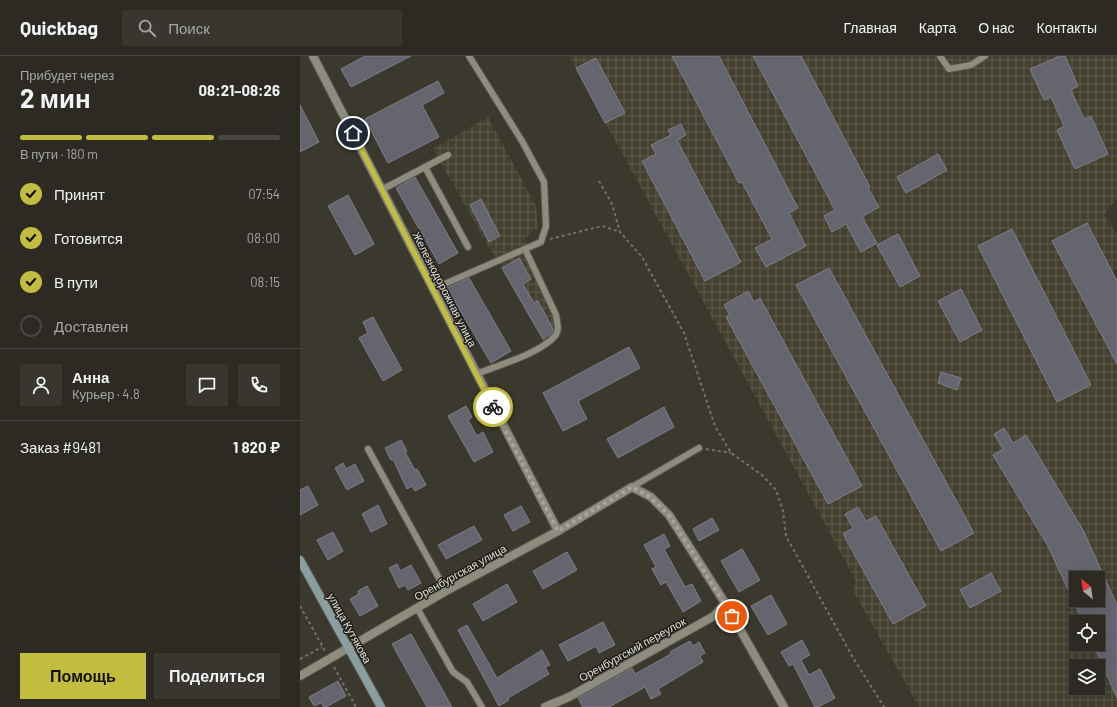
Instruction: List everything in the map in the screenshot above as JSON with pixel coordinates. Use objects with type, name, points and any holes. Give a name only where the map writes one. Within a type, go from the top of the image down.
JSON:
[{"type":"main road","name":"улица Кутякова","points":[[300,560],[381,707]]},
{"type":"street","name":"Железнодорожная улица","points":[[313,56],[383,189],[476,374],[558,531]]},
{"type":"street","name":"Оренбургская улица","points":[[300,676],[349,648],[364,637],[558,531],[632,487]]},
{"type":"street","points":[[632,487],[650,497],[669,515],[726,604],[784,707]]},
{"type":"street","name":"Оренбургский переулок","points":[[545,707],[569,697],[714,616],[726,604]]},
{"type":"lane","points":[[433,289],[541,242],[546,226],[544,182],[522,141],[469,56]]},
{"type":"lane","points":[[940,56],[949,70],[971,65],[985,56]]},
{"type":"lane","points":[[383,189],[448,156]]},
{"type":"lane","points":[[425,168],[468,247]]},
{"type":"lane","points":[[476,374],[538,349],[555,335],[558,327],[556,315],[525,249]]},
{"type":"lane","points":[[632,487],[699,448]]},
{"type":"lane","points":[[368,449],[446,591]]},
{"type":"lane","points":[[417,608],[453,672],[467,682],[482,707]]},
{"type":"path","points":[[600,181],[612,204],[620,232],[642,257],[684,332],[715,426],[730,453]]},
{"type":"path","points":[[541,242],[602,226],[620,232]]},
{"type":"path","points":[[699,448],[730,453],[762,475],[776,490],[783,511],[786,536],[852,656],[884,707]]},
{"type":"path","points":[[300,658],[322,646]]},
{"type":"shaded area","points":[[569,56],[1117,56],[1117,199],[1104,215],[1117,234],[1117,269],[1113,272],[1117,281],[1117,707],[919,707],[853,591],[856,581]]},
{"type":"shaded area","points":[[488,117],[536,206],[538,228],[525,238],[564,331],[544,343],[433,149]]},
{"type":"building","points":[[365,56],[411,56],[351,87],[341,69]]},
{"type":"building","points":[[672,56],[719,56],[798,208],[789,213],[806,246],[766,267],[755,248],[772,239],[742,182],[739,183]]},
{"type":"building","points":[[753,56],[801,56],[879,207],[862,217],[877,243],[861,252],[846,224],[832,232],[824,216],[835,210]]},
{"type":"building","points":[[1060,56],[1065,56],[1078,86],[1071,90],[1084,119],[1091,116],[1108,154],[1075,169],[1057,130],[1064,126],[1051,97],[1044,100],[1030,69]]},
{"type":"building","points":[[596,58],[625,113],[605,123],[576,68]]},
{"type":"building","points":[[438,81],[444,93],[422,105],[439,137],[388,163],[365,119]]},
{"type":"building","points":[[300,105],[319,142],[300,152]]},
{"type":"building","points":[[681,124],[686,135],[677,140],[741,262],[705,281],[642,161],[656,154],[651,145],[671,135],[668,130]]},
{"type":"building","points":[[938,154],[947,170],[906,193],[897,177]]},
{"type":"building","points":[[415,177],[458,253],[439,264],[396,188]]},
{"type":"building","points":[[348,195],[374,244],[355,255],[328,206]]},
{"type":"building","points":[[481,199],[500,236],[489,242],[470,205]]},
{"type":"building","points":[[1087,223],[1117,281],[1117,364],[1052,241]]},
{"type":"building","points":[[1012,229],[1091,385],[1057,402],[978,246]]},
{"type":"building","points":[[898,234],[920,276],[900,287],[877,245]]},
{"type":"building","points":[[519,258],[531,279],[523,284],[534,303],[538,301],[553,329],[552,333],[543,339],[502,268]]},
{"type":"building","points":[[829,268],[974,533],[941,551],[796,285]]},
{"type":"building","points":[[469,278],[511,351],[491,363],[447,288]]},
{"type":"building","points":[[961,289],[982,330],[960,342],[938,301]]},
{"type":"building","points":[[748,291],[754,302],[760,298],[862,486],[828,504],[726,317],[730,315],[724,305]]},
{"type":"building","points":[[373,317],[402,370],[383,381],[359,338],[368,333],[363,322]]},
{"type":"building","points":[[629,347],[640,368],[578,401],[587,419],[563,431],[543,393]]},
{"type":"building","points":[[941,372],[961,378],[957,390],[938,383]]},
{"type":"building","points":[[466,406],[472,417],[468,420],[477,436],[483,432],[493,452],[474,462],[448,416]]},
{"type":"building","points":[[664,407],[674,427],[618,458],[607,439]]},
{"type":"building","points":[[1004,428],[1013,443],[1026,435],[1083,530],[1102,571],[1069,571],[1069,592],[1048,546],[993,455],[1003,449],[994,434]]},
{"type":"building","points":[[401,440],[407,451],[405,452],[415,470],[417,469],[426,485],[415,491],[412,486],[407,489],[393,459],[391,460],[385,448]]},
{"type":"building","points":[[343,463],[346,469],[355,464],[364,481],[347,490],[335,468]]},
{"type":"building","points":[[308,486],[318,505],[300,515],[300,490]]},
{"type":"building","points":[[378,505],[387,524],[371,532],[362,514]]},
{"type":"building","points":[[521,506],[530,522],[513,531],[504,515]]},
{"type":"building","points":[[858,507],[866,521],[876,516],[926,606],[893,624],[843,534],[853,528],[845,514]]},
{"type":"building","points":[[712,518],[719,530],[699,541],[693,529]]},
{"type":"building","points":[[474,526],[482,540],[446,559],[438,545]]},
{"type":"building","points":[[333,532],[343,551],[328,560],[317,540]]},
{"type":"building","points":[[664,534],[670,546],[664,549],[685,587],[692,584],[701,601],[683,612],[666,582],[661,585],[652,569],[656,567],[644,545]]},
{"type":"building","points":[[742,549],[760,580],[739,592],[721,561]]},
{"type":"building","points":[[567,552],[577,570],[543,589],[533,571]]},
{"type":"building","points":[[397,564],[400,571],[411,565],[421,583],[408,590],[405,585],[399,588],[389,568]]},
{"type":"building","points":[[991,573],[1001,591],[970,608],[960,590]]},
{"type":"building","points":[[1105,579],[1117,605],[1117,698],[1105,671],[1105,659],[1100,659],[1096,651],[1105,651],[1105,615],[1080,615],[1076,607],[1105,607]]},
{"type":"building","points":[[507,584],[517,602],[483,621],[473,604]]},
{"type":"building","points":[[367,586],[378,606],[360,616],[350,599],[359,594],[358,591]]},
{"type":"building","points":[[771,595],[787,624],[768,635],[751,606]]},
{"type":"building","points":[[603,622],[615,645],[599,653],[596,646],[568,661],[559,645]]},
{"type":"building","points":[[467,625],[497,678],[542,650],[550,665],[545,667],[549,674],[508,698],[509,700],[499,706],[458,630]]},
{"type":"building","points":[[411,634],[452,707],[427,707],[392,644]]},
{"type":"building","points":[[802,640],[810,655],[801,660],[809,675],[820,669],[835,698],[818,707],[815,707],[793,664],[789,666],[781,652]]},
{"type":"building","points":[[690,641],[693,646],[699,642],[705,653],[700,656],[703,662],[658,689],[661,694],[651,699],[645,687],[609,707],[583,707],[578,698],[632,668],[635,674],[671,654],[670,652]]},
{"type":"building","points":[[338,681],[346,696],[326,707],[324,707],[321,703],[314,706],[309,697]]},
{"type":"way so far","points":[[493,407],[558,531],[632,487],[650,497],[669,515],[726,604],[732,616]]},
{"type":"route","points":[[353,133],[383,189],[493,407]]}]
